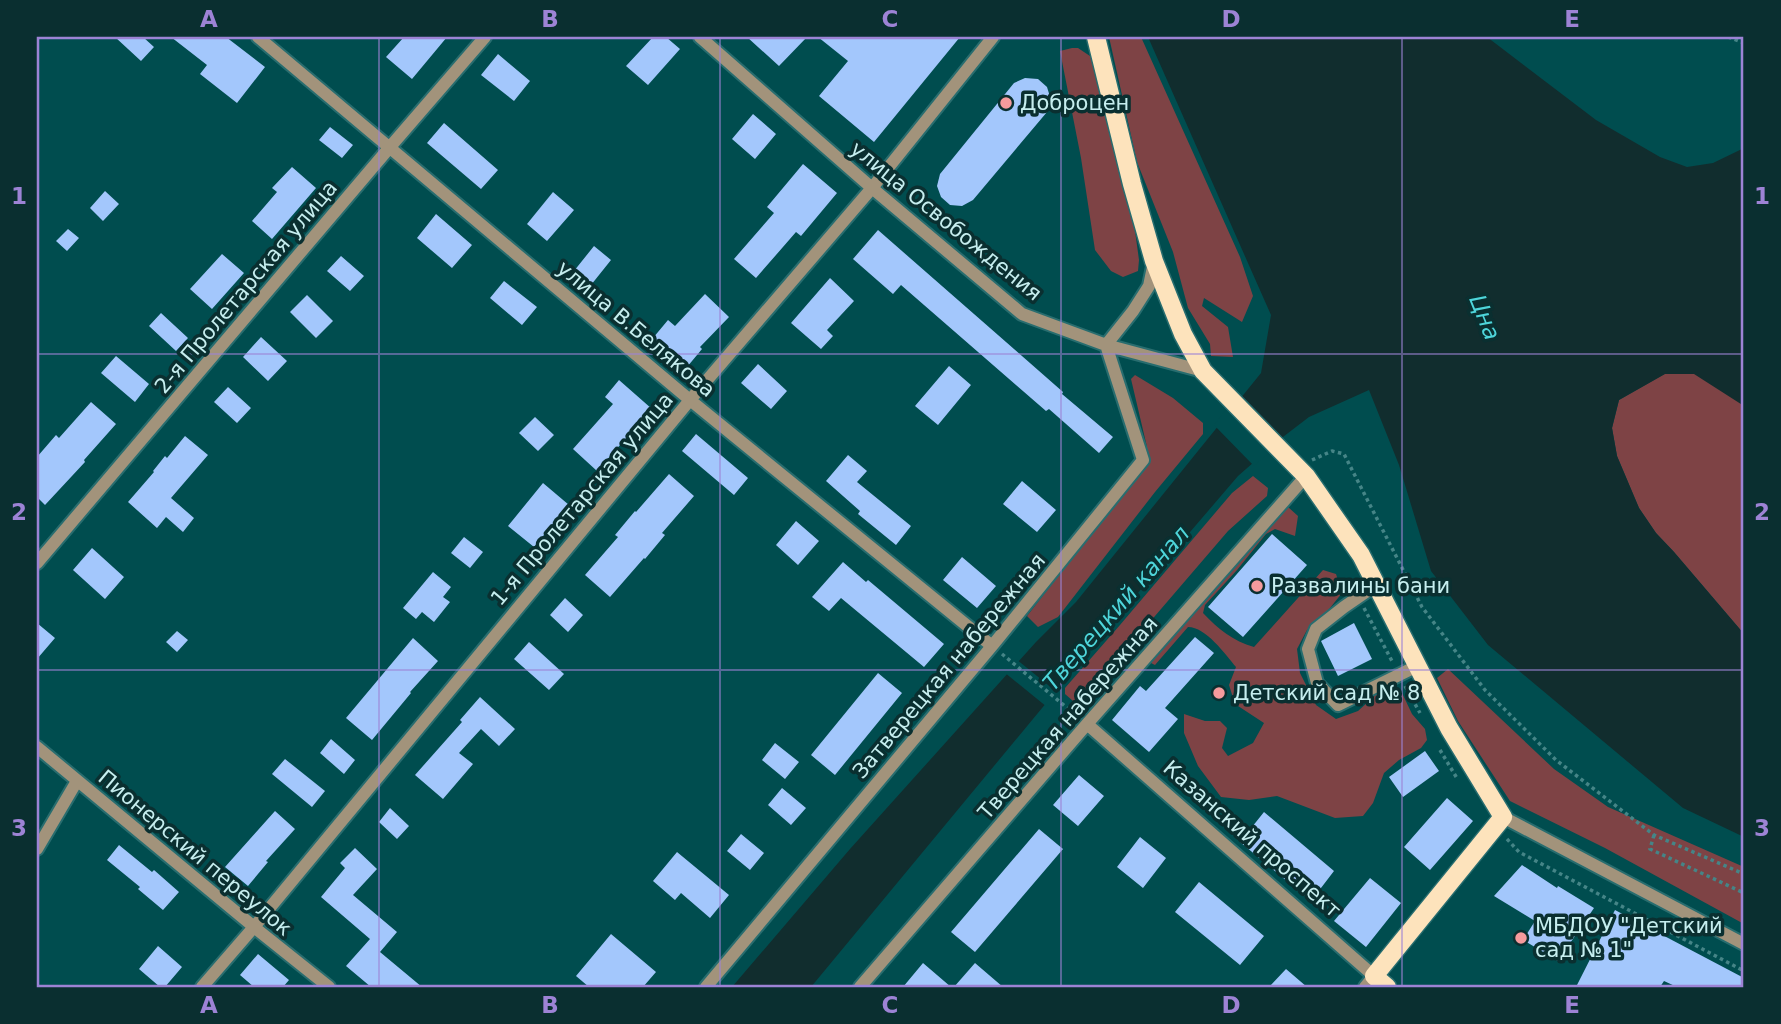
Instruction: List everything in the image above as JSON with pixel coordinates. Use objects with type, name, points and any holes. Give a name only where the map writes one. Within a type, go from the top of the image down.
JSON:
[{"type":"main road","points":[[1096,37],[1154,261],[1183,334],[1203,371],[1306,476],[1361,555],[1449,728],[1503,817],[1375,984]]},
{"type":"street","name":"улица В.Белякова","points":[[258,37],[690,400],[992,646]]},
{"type":"street","name":"2-я Пролетарская улица","points":[[37,563],[485,37]]},
{"type":"street","name":"улица Освобождения","points":[[700,37],[872,188],[1022,314],[1106,345],[1203,371]]},
{"type":"street","name":"1-я Пролетарская улица","points":[[202,987],[254,928],[690,400],[872,188],[993,37]]},
{"type":"street","points":[[1106,345],[1149,286],[1154,261]]},
{"type":"street","name":"Затверецкая набережная","points":[[706,987],[992,646],[1143,460],[1106,345]]},
{"type":"street","name":"Тверецкая набережная","points":[[860,987],[1306,476]]},
{"type":"street","points":[[1376,585],[1316,629],[1308,649],[1317,683],[1338,705],[1417,666]]},
{"type":"street","name":"Казанский проспект","points":[[1087,724],[1375,984]]},
{"type":"street","name":"Пионерский переулок","points":[[37,747],[329,987]]},
{"type":"street","points":[[37,849],[77,780]]},
{"type":"street","points":[[1503,817],[1744,944]]},
{"type":"path","points":[[1728,37],[1744,43]]},
{"type":"path","points":[[1332,451],[1344,454],[1422,607],[1485,690],[1556,760],[1654,835],[1744,874]]},
{"type":"path","points":[[992,646],[1087,724]]},
{"type":"path","points":[[1654,835],[1650,849],[1744,893]]},
{"type":"shaded area","points":[[1109,37],[1141,37],[1240,257],[1253,296],[1242,322],[1204,298],[1202,306],[1228,327],[1233,357],[1211,356],[1210,344],[1188,308],[1173,252],[1137,162]]},
{"type":"shaded area","points":[[1078,48],[1093,58],[1133,216],[1138,271],[1123,277],[1111,271],[1095,250],[1081,158],[1060,51]]},
{"type":"shaded area","points":[[1744,309],[1744,634],[1656,533],[1639,508],[1617,456],[1612,428],[1619,400],[1689,360]]},
{"type":"shaded area","points":[[1135,375],[1173,398],[1203,423],[1203,434],[1058,617],[1038,627],[1027,616],[1145,468],[1147,447],[1131,379]]},
{"type":"shaded area","points":[[1253,476],[1268,488],[1267,496],[1228,531],[1082,701],[1073,701],[1065,694],[1065,688],[1232,493]]},
{"type":"shaded area","points":[[1282,504],[1298,516],[1295,536],[1275,529],[1266,534],[1205,605],[1203,613],[1226,634],[1254,647],[1323,570],[1336,574],[1342,593],[1307,630],[1297,649],[1300,673],[1316,705],[1336,719],[1358,711],[1379,692],[1392,687],[1402,693],[1412,714],[1425,729],[1427,740],[1421,748],[1399,760],[1384,773],[1373,803],[1363,816],[1335,818],[1277,796],[1249,800],[1221,797],[1198,766],[1184,733],[1184,714],[1205,721],[1220,721],[1227,728],[1222,748],[1228,756],[1253,743],[1264,723],[1235,704],[1229,685],[1236,667],[1202,631],[1188,627],[1155,665],[1149,662]]},
{"type":"shaded area","points":[[1448,669],[1554,769],[1608,807],[1744,867],[1744,924],[1605,848],[1510,801],[1458,721],[1437,678]]},
{"type":"water","points":[[1148,37],[1487,37],[1596,120],[1660,157],[1687,167],[1713,163],[1744,148],[1744,406],[1694,374],[1665,374],[1619,400],[1612,428],[1617,456],[1639,508],[1656,533],[1744,634],[1744,837],[1683,808],[1488,645],[1431,571],[1399,465],[1369,390],[1309,417],[1238,476],[1119,615],[811,987],[732,987],[850,849],[1036,642],[1076,602],[1261,373],[1271,315]]},
{"type":"pier","points":[[1235,399],[1278,446],[1254,466],[1214,425]]},
{"type":"pier","points":[[1016,659],[1058,693],[1047,707],[1004,672]]},
{"type":"building","points":[[115,37],[143,37],[154,47],[141,61]]},
{"type":"building","points":[[171,37],[226,37],[265,67],[237,103],[200,74],[207,65]]},
{"type":"building","points":[[404,37],[447,37],[412,79],[386,57]]},
{"type":"building","points":[[653,37],[666,37],[680,49],[648,85],[626,66]]},
{"type":"building","points":[[747,37],[807,37],[779,66]]},
{"type":"building","points":[[818,37],[960,37],[874,142],[819,96],[848,61]]},
{"type":"building","points":[[498,54],[530,81],[514,101],[481,75]]},
{"type":"building","points":[[1025,78],[1038,79],[1047,87],[1051,100],[1047,112],[973,200],[962,206],[950,205],[941,197],[937,186],[940,174],[1014,83]]},
{"type":"building","points":[[753,114],[776,134],[755,159],[732,139]]},
{"type":"building","points":[[444,123],[498,170],[481,189],[427,143]]},
{"type":"building","points":[[330,127],[353,145],[342,158],[319,140]]},
{"type":"building","points":[[803,164],[837,193],[801,236],[796,232],[756,278],[734,259],[774,213],[767,207]]},
{"type":"building","points":[[292,167],[316,188],[272,239],[252,221],[277,192],[272,188]]},
{"type":"building","points":[[105,191],[119,204],[103,221],[90,208]]},
{"type":"building","points":[[553,192],[574,210],[547,241],[527,224]]},
{"type":"building","points":[[436,214],[472,245],[452,268],[417,238]]},
{"type":"building","points":[[68,229],[79,238],[67,251],[56,241]]},
{"type":"building","points":[[878,230],[1113,437],[1099,453],[1049,409],[1046,411],[901,285],[893,294],[853,259]]},
{"type":"building","points":[[594,246],[611,260],[591,285],[574,271]]},
{"type":"building","points":[[222,254],[244,273],[212,309],[190,289]]},
{"type":"building","points":[[341,256],[364,276],[350,291],[327,271]]},
{"type":"building","points":[[830,278],[854,301],[827,330],[833,336],[821,349],[791,323]]},
{"type":"building","points":[[504,281],[537,307],[522,325],[490,298]]},
{"type":"building","points":[[705,294],[729,317],[700,347],[702,349],[687,367],[653,338],[668,320],[675,326]]},
{"type":"building","points":[[307,295],[333,321],[316,338],[290,312]]},
{"type":"building","points":[[161,313],[188,338],[176,351],[149,326]]},
{"type":"building","points":[[261,337],[287,361],[268,381],[243,357]]},
{"type":"building","points":[[116,356],[149,384],[135,402],[101,373]]},
{"type":"building","points":[[758,364],[787,391],[771,409],[741,383]]},
{"type":"building","points":[[949,366],[971,385],[938,425],[915,406]]},
{"type":"building","points":[[619,380],[652,409],[597,471],[573,449],[613,404],[605,397]]},
{"type":"building","points":[[228,387],[251,408],[237,423],[214,402]]},
{"type":"building","points":[[91,402],[116,424],[45,505],[37,497],[37,457],[56,435],[59,438]]},
{"type":"building","points":[[535,417],[554,435],[538,451],[519,433]]},
{"type":"building","points":[[696,434],[748,478],[734,495],[682,451]]},
{"type":"building","points":[[185,436],[208,455],[171,498],[194,518],[183,532],[166,517],[157,528],[128,502]]},
{"type":"building","points":[[848,455],[867,471],[857,482],[911,526],[896,545],[858,514],[860,511],[826,481]]},
{"type":"building","points":[[669,474],[694,496],[662,533],[665,535],[610,597],[585,575],[618,537],[615,535]]},
{"type":"building","points":[[1022,481],[1056,510],[1037,532],[1003,504]]},
{"type":"building","points":[[543,483],[569,505],[534,547],[508,526]]},
{"type":"building","points":[[796,521],[819,541],[798,565],[776,545]]},
{"type":"building","name":"Развалины бани","points":[[1272,534],[1307,565],[1243,637],[1208,607]]},
{"type":"building","points":[[464,537],[483,552],[470,568],[451,553]]},
{"type":"building","points":[[92,548],[124,577],[105,599],[73,570]]},
{"type":"building","points":[[962,557],[996,586],[977,608],[943,580]]},
{"type":"building","points":[[843,562],[944,644],[924,667],[841,598],[829,611],[812,597]]},
{"type":"building","points":[[433,572],[451,587],[443,597],[450,602],[434,622],[422,612],[416,619],[403,608]]},
{"type":"building","points":[[565,598],[583,615],[568,632],[550,615]]},
{"type":"building","points":[[37,623],[55,638],[37,659]]},
{"type":"building","points":[[1354,623],[1372,659],[1338,676],[1321,641]]},
{"type":"building","points":[[177,631],[188,640],[177,652],[166,642]]},
{"type":"building","points":[[1195,637],[1214,653],[1165,708],[1178,719],[1149,752],[1112,720],[1140,686],[1146,691]]},
{"type":"building","points":[[413,638],[438,661],[372,740],[346,718]]},
{"type":"building","points":[[529,642],[564,674],[549,690],[514,659]]},
{"type":"building","points":[[878,673],[902,693],[835,775],[811,755]]},
{"type":"building","points":[[480,697],[515,729],[499,746],[481,729],[459,753],[473,764],[443,799],[415,775],[462,722],[460,720]]},
{"type":"building","points":[[331,739],[355,760],[344,774],[320,753]]},
{"type":"building","points":[[775,743],[799,762],[785,779],[762,760]]},
{"type":"building","points":[[1425,751],[1439,771],[1403,797],[1389,777]]},
{"type":"building","points":[[285,759],[325,791],[312,807],[272,774]]},
{"type":"building","points":[[1079,775],[1104,796],[1078,826],[1053,805]]},
{"type":"building","points":[[782,788],[806,808],[791,825],[768,805]]},
{"type":"building","points":[[1447,798],[1473,821],[1430,870],[1404,847]]},
{"type":"building","points":[[390,808],[409,826],[397,839],[379,822]]},
{"type":"building","points":[[275,811],[295,829],[248,886],[225,867]]},
{"type":"building","points":[[1264,812],[1334,871],[1311,901],[1240,842]]},
{"type":"building","points":[[1039,829],[1063,849],[975,952],[951,932]]},
{"type":"building","points":[[741,834],[764,853],[750,870],[727,851]]},
{"type":"building","points":[[1140,837],[1166,858],[1143,888],[1117,867]]},
{"type":"building","points":[[119,845],[179,892],[163,910],[107,860]]},
{"type":"building","points":[[355,848],[377,869],[353,895],[397,932],[380,952],[422,987],[371,987],[346,966],[370,939],[321,897],[345,868],[340,863]]},
{"type":"building","points":[[677,852],[729,895],[710,918],[681,893],[675,900],[653,881]]},
{"type":"building","points":[[1522,865],[1594,908],[1558,961],[1523,940],[1535,921],[1494,896]]},
{"type":"building","points":[[1370,878],[1401,903],[1366,947],[1334,921]]},
{"type":"building","points":[[1199,882],[1264,936],[1240,965],[1175,912]]},
{"type":"building","points":[[1615,910],[1744,978],[1744,987],[1677,987],[1664,981],[1660,987],[1576,987]]},
{"type":"building","points":[[611,934],[656,972],[643,987],[589,987],[576,976]]},
{"type":"building","points":[[158,946],[182,967],[165,987],[160,987],[139,969]]},
{"type":"building","points":[[258,954],[289,980],[283,987],[254,987],[240,975]]},
{"type":"building","points":[[923,963],[951,987],[903,987]]},
{"type":"building","points":[[975,963],[1003,987],[954,987]]},
{"type":"building","points":[[1286,969],[1307,987],[1269,987]]},
{"type":"place","name":"Доброцен","points":[[1006,103]]},
{"type":"place","name":"Развалины бани","points":[[1257,586]]},
{"type":"place","name":"Детский сад № 8","points":[[1219,693]]},
{"type":"place","name":"МБДОУ \"Детский сад № 1\"","points":[[1521,938]]},
{"type":"water label","name":"Цна","points":[[1485,317]]},
{"type":"water label","name":"Тверецкий канал","points":[[1116,608]]}]
